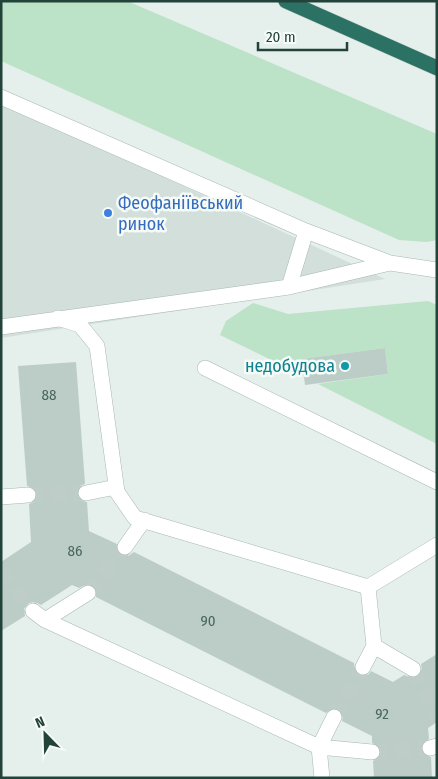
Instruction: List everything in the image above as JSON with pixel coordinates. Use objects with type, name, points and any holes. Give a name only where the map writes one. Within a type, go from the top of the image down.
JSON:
[{"type":"highway","points":[[286,1],[437,68]]},
{"type":"street","points":[[1,97],[306,231],[390,263],[437,270]]},
{"type":"street","points":[[289,287],[306,231]]},
{"type":"street","points":[[3,327],[289,287],[390,263]]},
{"type":"street","points":[[58,318],[80,325],[97,346],[117,492],[135,518],[368,587],[437,545]]},
{"type":"street","points":[[205,368],[437,482]]},
{"type":"street","points":[[86,493],[116,487]]},
{"type":"street","points":[[1,497],[28,495]]},
{"type":"street","points":[[125,548],[144,520]]},
{"type":"street","points":[[362,667],[374,646],[368,587]]},
{"type":"street","points":[[45,620],[88,593]]},
{"type":"street","points":[[33,611],[45,620],[319,747],[372,752]]},
{"type":"street","points":[[374,646],[413,669]]},
{"type":"street","points":[[322,778],[319,747],[334,717]]},
{"type":"shaded area","points":[[1,102],[385,279],[1,338]]},
{"type":"green space","points":[[1,1],[127,1],[437,134],[437,240],[427,242],[399,240],[1,61]]},
{"type":"green space","points":[[428,301],[437,305],[437,444],[318,384],[388,374],[385,348],[302,359],[304,376],[220,335],[226,321],[253,303],[288,314]]},
{"type":"building","name":"недобудова","points":[[385,348],[388,374],[305,385],[302,359]]},
{"type":"building","points":[[76,362],[85,484],[79,486],[77,494],[79,500],[87,502],[89,531],[117,544],[116,550],[120,555],[128,556],[134,552],[354,663],[355,672],[359,675],[368,675],[371,671],[393,682],[404,675],[412,678],[417,677],[422,670],[421,664],[437,654],[437,722],[428,728],[429,739],[421,746],[423,754],[431,757],[432,778],[374,778],[373,761],[380,757],[380,748],[372,743],[372,736],[342,721],[343,716],[339,709],[333,708],[326,713],[96,597],[96,588],[92,585],[87,584],[79,588],[72,585],[41,605],[35,602],[29,603],[24,609],[25,616],[1,631],[1,562],[31,542],[29,504],[34,502],[37,495],[35,489],[27,486],[18,366]]},
{"type":"tunnel","points":[[28,495],[86,493]]},
{"type":"tunnel","points":[[88,593],[125,547]]},
{"type":"tunnel","points":[[1,570],[33,611]]},
{"type":"tunnel","points":[[334,717],[363,667]]},
{"type":"tunnel","points":[[413,669],[437,715]]},
{"type":"tunnel","points":[[372,752],[430,748]]},
{"type":"place","name":"Феофаніївський ринок","points":[[108,213]]},
{"type":"place","name":"недобудова","points":[[345,366]]}]
